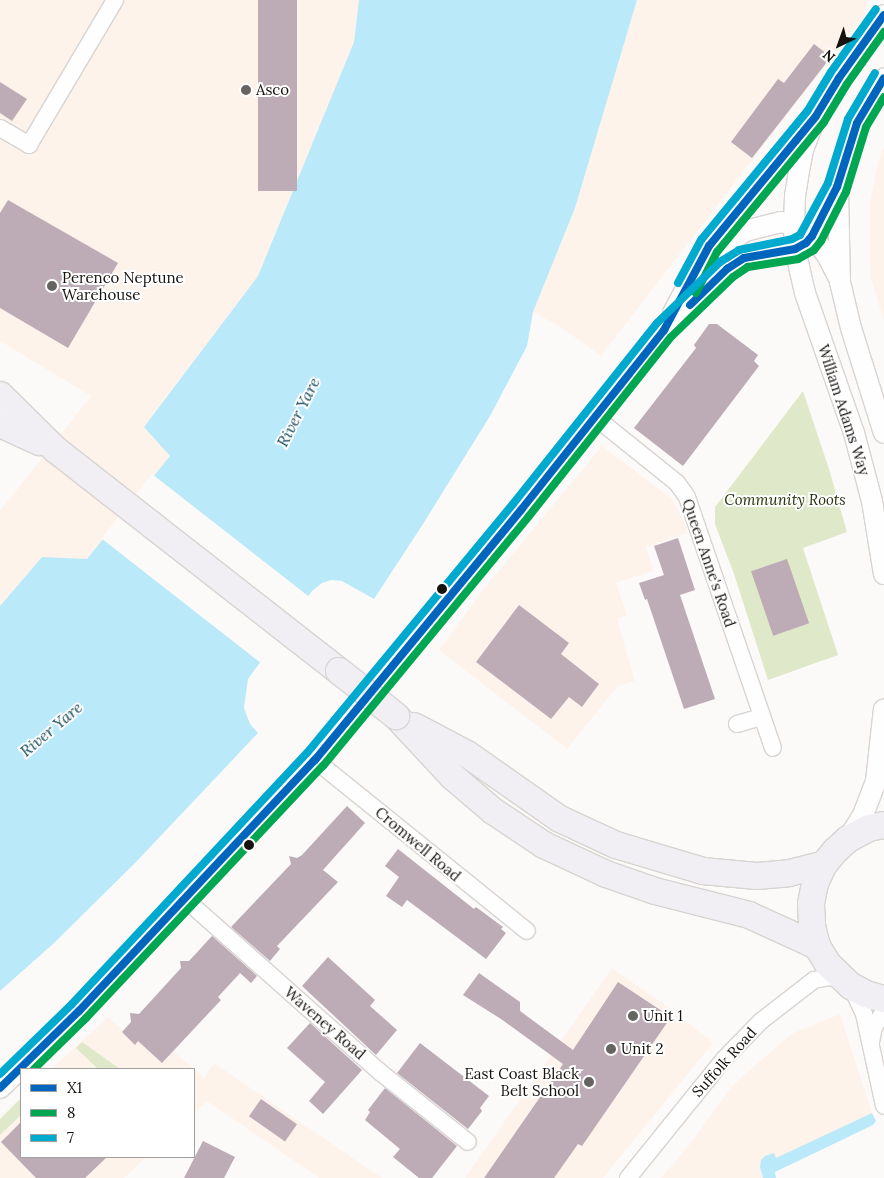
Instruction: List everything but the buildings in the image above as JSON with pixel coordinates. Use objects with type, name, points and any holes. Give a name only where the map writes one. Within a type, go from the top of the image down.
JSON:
[{"type":"main road","points":[[0,394],[56,450],[396,716],[452,776],[493,810],[544,844],[606,874],[749,915],[817,946]]},
{"type":"main road","points":[[0,424],[56,450]]},
{"type":"main road","points":[[396,716],[467,754],[560,818],[616,845],[703,871],[756,876],[789,873],[824,864]]},
{"type":"main road","points":[[884,825],[869,828],[848,839],[824,864],[815,883],[811,904],[812,926],[817,946],[828,964],[846,982],[866,994],[884,999]]},
{"type":"street","points":[[0,128],[30,145],[115,0]]},
{"type":"street","points":[[664,330],[709,246],[816,116],[839,78],[884,15]]},
{"type":"street","points":[[21,1068],[79,1011],[315,760],[664,330],[727,269],[744,258],[795,249],[806,243],[812,236],[838,187],[857,123],[884,78]]},
{"type":"street","name":"William Adams Way","points":[[816,116],[798,171],[794,196],[795,249],[805,293],[854,433],[872,501],[884,574]]},
{"type":"street","name":"William Adams Way","points":[[838,187],[840,282],[851,328],[884,434]]},
{"type":"street","points":[[684,293],[727,244],[745,232],[781,222],[794,225]]},
{"type":"street","name":"William Adams Way","points":[[794,225],[812,236],[827,255],[840,282]]},
{"type":"street","name":"Queen Anne's Road","points":[[595,417],[677,483],[687,497],[773,748]]},
{"type":"street","points":[[848,839],[863,815],[876,781],[884,709]]},
{"type":"street","points":[[737,724],[761,717]]},
{"type":"street","name":"Cromwell Road","points":[[315,760],[426,848],[452,873],[525,929]]},
{"type":"street","name":"Waveney Road","points":[[186,899],[380,1072],[468,1142]]},
{"type":"street","name":"Suffolk Road","points":[[628,1178],[725,1058],[778,1006],[814,980],[829,977],[846,982]]},
{"type":"street","points":[[846,982],[864,1014],[884,1106]]},
{"type":"street","points":[[870,1047],[874,1027],[884,1011]]},
{"type":"street","points":[[0,1088],[20,1069]]},
{"type":"shaded area","points":[[0,0],[359,0],[354,42],[258,276],[144,426],[170,456],[87,559],[42,557],[0,606],[0,511],[91,396],[0,341]]},
{"type":"shaded area","points":[[637,0],[868,0],[864,15],[601,356],[562,328],[533,312],[575,208]]},
{"type":"shaded area","points":[[884,147],[884,321],[871,279],[870,202],[878,162]]},
{"type":"shaded area","points":[[602,446],[672,499],[688,533],[646,547],[653,571],[616,583],[627,615],[617,619],[635,681],[618,686],[567,749],[439,650],[483,590]]},
{"type":"shaded area","points":[[612,968],[675,1012],[713,1043],[603,1178],[465,1178]]},
{"type":"shaded area","points":[[840,1014],[872,1113],[760,1167],[763,1178],[661,1178],[690,1144],[728,1091],[744,1075],[791,1034]]},
{"type":"shaded area","points":[[108,1017],[123,1030],[128,1026],[165,1060],[173,1051],[193,1068],[52,1068]]},
{"type":"shaded area","points":[[214,1063],[382,1178],[319,1178],[207,1101],[195,1112],[195,1070],[204,1078]]},
{"type":"shaded area","points":[[20,1099],[20,1158],[146,1158],[124,1178],[0,1178],[0,1119]]},
{"type":"green space","name":"Community Roots","points":[[803,391],[829,469],[847,532],[803,548],[838,655],[768,680],[734,574],[715,524],[715,507]]},
{"type":"green space","points":[[82,1042],[119,1068],[97,1068],[76,1048]]},
{"type":"green space","points":[[20,1099],[20,1116],[0,1135],[0,1119]]},
{"type":"water","name":"River Yare","points":[[359,0],[637,0],[575,208],[533,312],[527,346],[490,416],[423,524],[374,599],[342,581],[331,580],[322,583],[312,591],[248,679],[244,708],[250,724],[258,733],[136,862],[54,943],[0,991],[0,606],[42,557],[87,559],[170,456],[144,427],[258,276],[354,42]]},
{"type":"water","points":[[872,1113],[876,1121],[873,1125],[775,1172],[776,1178],[763,1178],[760,1167],[761,1160],[765,1156],[774,1153],[776,1158]]},
{"type":"pier","points":[[152,474],[310,598],[260,662],[102,539]]},
{"type":"transit line","name":"7","points":[[678,283],[701,240],[808,110],[831,72],[876,9]]},
{"type":"transit line","name":"X1","points":[[21,1068],[79,1011],[315,760],[521,510],[664,330],[709,246],[816,116],[839,78],[884,15]]},
{"type":"transit line","name":"8","points":[[696,293],[717,252],[824,122],[847,84],[884,32]]},
{"type":"transit line","name":"7","points":[[0,1074],[72,1004],[307,753],[513,504],[657,323],[720,262],[739,250],[792,239],[800,235],[828,183],[848,119],[875,73]]},
{"type":"transit line","name":"X1","points":[[690,305],[727,269],[744,258],[795,249],[806,243],[812,236],[837,187],[857,123],[884,78]]},
{"type":"transit line","name":"8","points":[[35,1068],[86,1018],[323,766],[529,516],[671,337],[733,277],[748,267],[798,259],[814,250],[821,241],[846,192],[866,127],[884,97]]},
{"type":"transit line","name":"X1","points":[[0,1088],[20,1069]]},
{"type":"place","name":"Asco","points":[[246,90]]},
{"type":"place","name":"Perenco Neptune Warehouse","points":[[52,286]]},
{"type":"place","name":"Unit 1","points":[[633,1016]]},
{"type":"place","name":"Unit 2","points":[[611,1049]]},
{"type":"place","name":"East Coast Black Belt School","points":[[589,1082]]}]
